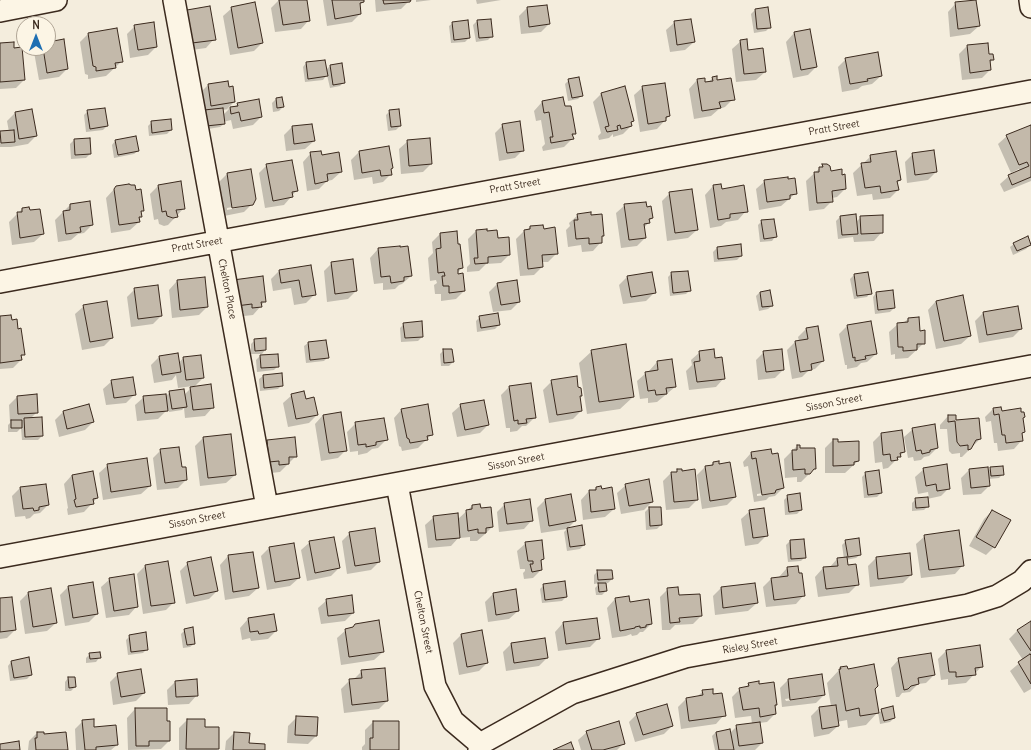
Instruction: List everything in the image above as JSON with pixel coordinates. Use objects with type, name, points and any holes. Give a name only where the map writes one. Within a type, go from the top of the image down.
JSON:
[{"type":"street","points":[[0,11],[56,0]]},
{"type":"street","name":"Chelton Place","points":[[174,0],[267,507]]},
{"type":"street","points":[[1030,0],[1031,7]]},
{"type":"street","name":"Pratt Street","points":[[0,282],[1031,91]]},
{"type":"street","name":"Sisson Street","points":[[0,557],[1031,366]]},
{"type":"street","name":"Chelton Street","points":[[397,484],[435,686],[453,721],[479,747]]},
{"type":"street","name":"Risley Street","points":[[479,747],[572,693],[580,690],[685,658],[968,605],[997,596],[1022,581],[1031,571]]},
{"type":"building","points":[[279,0],[307,0],[310,21],[283,25]]},
{"type":"building","points":[[332,0],[364,0],[364,2],[360,3],[361,14],[335,19]]},
{"type":"building","points":[[383,0],[411,0],[410,2],[384,4]]},
{"type":"building","points":[[976,0],[980,26],[958,29],[955,2]]},
{"type":"building","points":[[255,2],[263,43],[238,48],[231,7]]},
{"type":"building","points":[[547,5],[550,24],[529,27],[527,7]]},
{"type":"building","points":[[210,6],[216,40],[192,43],[187,10]]},
{"type":"building","points":[[768,7],[771,28],[757,29],[755,9]]},
{"type":"building","points":[[491,19],[493,37],[479,38],[477,20]]},
{"type":"building","points":[[691,19],[695,42],[677,45],[674,21]]},
{"type":"building","points":[[468,20],[470,38],[454,40],[452,22]]},
{"type":"building","points":[[154,22],[157,47],[138,50],[134,25]]},
{"type":"building","points":[[117,28],[123,62],[115,63],[116,68],[96,71],[96,67],[93,66],[88,33]]},
{"type":"building","points":[[810,29],[817,67],[801,70],[794,32]]},
{"type":"building","points":[[64,39],[68,69],[47,73],[44,56],[56,56],[56,40]]},
{"type":"building","points":[[747,39],[748,50],[763,48],[766,72],[744,74],[740,40]]},
{"type":"building","points":[[14,42],[16,56],[23,56],[25,80],[0,82],[0,43]]},
{"type":"building","points":[[988,43],[989,54],[993,54],[994,60],[990,60],[991,70],[970,73],[967,45]]},
{"type":"building","points":[[878,52],[882,76],[867,79],[868,81],[850,84],[845,58]]},
{"type":"building","points":[[325,60],[328,76],[308,79],[306,62]]},
{"type":"building","points":[[342,63],[345,83],[333,85],[330,65]]},
{"type":"building","points":[[717,76],[717,80],[731,78],[735,100],[719,102],[721,108],[702,111],[697,79],[705,78],[705,82],[713,81],[712,77]]},
{"type":"building","points":[[579,77],[583,96],[572,98],[568,79]]},
{"type":"building","points":[[228,81],[229,87],[233,86],[235,102],[211,106],[208,84]]},
{"type":"building","points":[[665,83],[670,116],[666,117],[666,121],[648,124],[642,86]]},
{"type":"building","points":[[625,86],[634,121],[631,122],[632,126],[621,129],[620,125],[617,126],[618,130],[607,132],[605,127],[609,126],[601,93]]},
{"type":"building","points":[[282,97],[284,107],[277,108],[276,98]]},
{"type":"building","points":[[563,97],[565,106],[571,106],[576,134],[572,134],[574,139],[551,143],[550,137],[553,137],[549,112],[544,113],[542,101]]},
{"type":"building","points":[[259,99],[262,117],[241,121],[239,112],[231,114],[230,107],[238,106],[237,103]]},
{"type":"building","points":[[105,108],[108,126],[90,129],[87,110]]},
{"type":"building","points":[[223,108],[225,124],[206,126],[204,110]]},
{"type":"building","points":[[32,109],[37,136],[19,139],[15,112]]},
{"type":"building","points":[[399,109],[401,126],[391,127],[389,110]]},
{"type":"building","points":[[171,119],[172,130],[152,133],[151,121]]},
{"type":"building","points":[[520,121],[524,151],[507,153],[502,124]]},
{"type":"building","points":[[312,124],[315,141],[294,144],[292,126]]},
{"type":"building","points":[[1031,125],[1031,177],[1012,185],[1008,175],[1029,166],[1027,162],[1019,165],[1006,135]]},
{"type":"building","points":[[14,130],[15,142],[1,143],[0,131]]},
{"type":"building","points":[[136,136],[139,151],[118,155],[115,140]]},
{"type":"building","points":[[90,138],[91,154],[75,155],[74,139]]},
{"type":"building","points":[[430,138],[432,164],[409,166],[407,140]]},
{"type":"building","points":[[389,146],[393,168],[391,169],[392,175],[381,176],[380,170],[362,173],[359,151]]},
{"type":"building","points":[[934,150],[937,172],[915,175],[912,153]]},
{"type":"building","points":[[321,151],[322,155],[339,152],[342,172],[327,174],[328,181],[315,184],[310,152]]},
{"type":"building","points":[[896,151],[901,180],[897,181],[899,190],[881,193],[880,186],[865,188],[861,163],[871,162],[870,155]]},
{"type":"building","points":[[292,160],[298,191],[292,192],[293,197],[273,201],[266,164]]},
{"type":"building","points":[[822,164],[827,164],[830,166],[831,171],[842,169],[842,175],[845,174],[846,189],[832,191],[833,202],[817,203],[814,172],[819,172],[819,167],[823,167]]},
{"type":"building","points":[[251,169],[256,199],[253,205],[232,208],[227,173]]},
{"type":"building","points":[[788,177],[788,179],[795,178],[797,194],[790,195],[790,199],[767,202],[764,180]]},
{"type":"building","points":[[181,181],[185,209],[176,210],[178,217],[173,218],[167,216],[166,211],[162,212],[158,185]]},
{"type":"building","points":[[129,184],[135,185],[136,190],[141,189],[144,211],[141,211],[142,217],[139,217],[140,222],[119,225],[114,189],[116,186]]},
{"type":"building","points":[[721,184],[722,189],[744,185],[748,212],[730,214],[730,218],[718,220],[713,185]]},
{"type":"building","points":[[692,189],[698,230],[675,233],[669,192]]},
{"type":"building","points":[[90,201],[93,225],[80,227],[81,232],[66,234],[63,211],[70,210],[70,204]]},
{"type":"building","points":[[646,202],[647,207],[651,206],[653,218],[649,219],[650,223],[644,224],[646,238],[629,240],[624,204]]},
{"type":"building","points":[[29,207],[30,210],[40,209],[44,234],[20,238],[17,212],[22,212],[22,208]]},
{"type":"building","points":[[591,212],[591,215],[602,214],[604,236],[602,236],[602,243],[589,244],[589,238],[576,239],[574,220],[578,220],[577,214]]},
{"type":"building","points":[[856,214],[858,234],[842,235],[840,216]]},
{"type":"building","points":[[883,215],[883,233],[861,234],[860,216]]},
{"type":"building","points":[[774,219],[777,237],[764,239],[761,220]]},
{"type":"building","points":[[543,225],[544,229],[555,227],[558,254],[542,255],[543,267],[528,269],[524,230],[530,229],[530,226]]},
{"type":"building","points":[[487,229],[487,231],[497,230],[498,238],[509,237],[510,255],[488,257],[488,263],[475,264],[474,258],[478,258],[476,230]]},
{"type":"building","points":[[457,231],[463,268],[458,269],[458,274],[463,273],[465,291],[449,293],[449,286],[443,286],[442,276],[445,276],[444,272],[438,273],[436,249],[441,248],[440,233]]},
{"type":"building","points":[[1028,236],[1031,245],[1017,251],[1013,243]]},
{"type":"building","points":[[741,244],[742,256],[718,259],[717,247]]},
{"type":"building","points":[[408,246],[412,276],[404,277],[404,281],[391,283],[390,276],[381,277],[378,248]]},
{"type":"building","points":[[353,259],[357,291],[335,294],[331,262]]},
{"type":"building","points":[[311,265],[316,295],[302,297],[299,280],[281,283],[279,270]]},
{"type":"building","points":[[688,271],[691,291],[673,293],[671,272]]},
{"type":"building","points":[[652,272],[656,293],[631,297],[627,276]]},
{"type":"building","points":[[868,272],[872,294],[857,296],[854,274]]},
{"type":"building","points":[[263,276],[266,302],[261,302],[262,307],[252,308],[252,304],[236,306],[233,280]]},
{"type":"building","points":[[205,277],[208,307],[180,310],[177,280]]},
{"type":"building","points":[[517,280],[520,302],[501,305],[497,283]]},
{"type":"building","points":[[158,285],[162,316],[138,319],[134,288]]},
{"type":"building","points":[[770,290],[773,306],[762,307],[760,292]]},
{"type":"building","points":[[893,290],[895,308],[878,310],[876,292]]},
{"type":"building","points":[[963,295],[971,336],[944,341],[936,301]]},
{"type":"building","points":[[107,301],[113,338],[90,342],[83,305]]},
{"type":"building","points":[[1018,306],[1022,329],[987,335],[983,312]]},
{"type":"building","points":[[498,313],[500,325],[481,328],[479,316]]},
{"type":"building","points":[[11,315],[12,320],[17,319],[18,329],[21,328],[25,355],[21,355],[22,360],[0,363],[0,316]]},
{"type":"building","points":[[919,317],[920,331],[925,330],[925,344],[917,344],[917,350],[903,351],[903,347],[898,347],[897,323],[908,322],[908,318]]},
{"type":"building","points":[[422,321],[423,337],[405,338],[403,323]]},
{"type":"building","points":[[871,321],[877,354],[865,356],[866,359],[855,361],[855,357],[853,358],[847,325]]},
{"type":"building","points":[[818,326],[824,361],[811,364],[812,370],[800,372],[795,341],[808,339],[806,328]]},
{"type":"building","points":[[266,338],[266,350],[255,351],[254,339]]},
{"type":"building","points":[[326,340],[329,358],[310,360],[308,342]]},
{"type":"building","points":[[626,344],[634,397],[599,402],[591,350]]},
{"type":"building","points":[[443,349],[452,349],[454,362],[444,363]]},
{"type":"building","points":[[714,349],[715,358],[722,357],[725,379],[697,382],[694,362],[700,361],[699,351]]},
{"type":"building","points":[[782,349],[784,370],[766,372],[763,351]]},
{"type":"building","points":[[178,353],[181,372],[162,375],[159,356]]},
{"type":"building","points":[[278,354],[279,367],[261,368],[260,355]]},
{"type":"building","points":[[201,355],[204,378],[186,380],[183,357]]},
{"type":"building","points":[[672,359],[676,387],[666,388],[667,394],[656,395],[655,390],[648,391],[645,372],[658,370],[657,361]]},
{"type":"building","points":[[282,373],[283,386],[264,388],[263,375]]},
{"type":"building","points":[[577,376],[578,387],[581,388],[582,396],[580,396],[582,411],[557,415],[551,380]]},
{"type":"building","points":[[133,377],[136,395],[114,398],[111,380]]},
{"type":"building","points":[[531,383],[536,418],[526,419],[527,423],[518,424],[518,420],[514,421],[509,386]]},
{"type":"building","points":[[211,384],[214,408],[193,410],[190,387]]},
{"type":"building","points":[[184,389],[187,407],[172,409],[169,391]]},
{"type":"building","points":[[304,391],[306,399],[314,397],[318,415],[296,419],[291,394]]},
{"type":"building","points":[[37,394],[38,413],[18,414],[17,396]]},
{"type":"building","points":[[166,394],[168,411],[145,413],[143,396]]},
{"type":"building","points":[[484,400],[489,425],[465,430],[460,404]]},
{"type":"building","points":[[89,404],[94,422],[67,429],[63,411]]},
{"type":"building","points":[[428,404],[433,435],[427,436],[428,440],[410,443],[409,439],[407,438],[401,409]]},
{"type":"building","points":[[1001,407],[1002,411],[1021,408],[1021,412],[1024,412],[1025,417],[1023,418],[1025,432],[1022,433],[1023,441],[1006,443],[1005,435],[1002,435],[999,414],[994,415],[993,408]]},
{"type":"building","points":[[341,412],[347,451],[329,453],[323,415]]},
{"type":"building","points":[[948,415],[956,415],[956,420],[979,418],[981,439],[976,440],[971,449],[968,450],[968,445],[960,446],[957,442],[955,421],[948,422]]},
{"type":"building","points":[[42,417],[43,436],[25,437],[24,418]]},
{"type":"building","points":[[384,418],[388,440],[376,442],[376,445],[366,447],[366,444],[358,445],[355,422]]},
{"type":"building","points":[[11,420],[22,420],[22,428],[11,428]]},
{"type":"building","points":[[935,424],[938,448],[922,454],[921,450],[916,451],[912,428]]},
{"type":"building","points":[[902,430],[905,452],[900,453],[901,457],[897,457],[898,460],[891,461],[890,454],[883,455],[881,433]]},
{"type":"building","points":[[231,434],[236,475],[208,478],[203,437]]},
{"type":"building","points":[[295,437],[297,457],[289,457],[289,464],[279,465],[279,461],[269,462],[267,440]]},
{"type":"building","points":[[833,439],[838,439],[838,442],[859,441],[859,461],[854,462],[854,465],[833,466]]},
{"type":"building","points":[[797,445],[800,445],[800,448],[815,448],[816,469],[814,469],[810,474],[805,474],[805,469],[793,470],[792,450],[797,450]]},
{"type":"building","points":[[179,447],[182,467],[186,467],[187,480],[165,483],[160,449]]},
{"type":"building","points":[[771,449],[772,454],[778,453],[784,488],[776,490],[775,493],[762,495],[756,458],[752,459],[751,452]]},
{"type":"building","points":[[147,458],[151,486],[111,492],[107,464]]},
{"type":"building","points":[[719,461],[719,464],[730,462],[736,497],[710,501],[705,466],[713,465],[713,462]]},
{"type":"building","points":[[947,464],[950,489],[937,491],[936,484],[926,486],[923,468]]},
{"type":"building","points":[[1003,466],[1004,475],[991,476],[990,467]]},
{"type":"building","points":[[988,467],[990,486],[971,488],[969,469]]},
{"type":"building","points":[[677,469],[682,469],[682,471],[695,469],[698,500],[674,502],[671,472],[677,472]]},
{"type":"building","points":[[879,470],[882,493],[868,495],[865,472]]},
{"type":"building","points":[[93,471],[98,498],[93,499],[94,504],[76,507],[72,475]]},
{"type":"building","points":[[649,479],[653,502],[629,506],[625,484]]},
{"type":"building","points":[[46,484],[49,505],[39,507],[39,510],[34,511],[33,508],[23,509],[20,487]]},
{"type":"building","points":[[601,486],[602,489],[612,487],[615,509],[591,512],[589,490],[596,490],[596,487]]},
{"type":"building","points":[[800,493],[802,510],[789,512],[787,495]]},
{"type":"building","points":[[571,494],[576,521],[549,526],[545,499]]},
{"type":"building","points":[[928,497],[929,507],[916,508],[915,498]]},
{"type":"building","points":[[530,499],[533,521],[507,524],[504,503]]},
{"type":"building","points":[[480,504],[481,508],[491,507],[493,527],[486,528],[486,533],[478,533],[478,529],[468,531],[466,510],[472,509],[472,505]]},
{"type":"building","points":[[649,507],[661,507],[662,525],[650,526]]},
{"type":"building","points":[[764,508],[768,536],[753,538],[749,510]]},
{"type":"building","points":[[992,510],[1011,520],[995,548],[976,537]]},
{"type":"building","points":[[458,513],[460,538],[436,540],[433,516]]},
{"type":"building","points":[[582,525],[585,545],[570,547],[567,528]]},
{"type":"building","points":[[375,528],[380,562],[355,566],[349,532]]},
{"type":"building","points":[[959,530],[964,566],[929,570],[924,535]]},
{"type":"building","points":[[334,537],[340,568],[315,573],[309,541]]},
{"type":"building","points":[[859,538],[861,555],[848,557],[845,540]]},
{"type":"building","points":[[804,539],[806,558],[791,559],[790,540]]},
{"type":"building","points":[[542,540],[544,559],[541,560],[542,570],[532,572],[530,564],[533,564],[533,561],[528,561],[525,542]]},
{"type":"building","points":[[294,543],[300,578],[275,582],[269,547]]},
{"type":"building","points":[[253,552],[259,588],[233,592],[228,555]]},
{"type":"building","points":[[910,553],[912,575],[878,579],[876,557]]},
{"type":"building","points":[[211,557],[218,591],[194,596],[187,562]]},
{"type":"building","points":[[847,557],[848,565],[856,564],[859,585],[826,589],[823,567],[838,566],[837,558]]},
{"type":"building","points":[[168,561],[175,603],[151,606],[145,565]]},
{"type":"building","points":[[798,566],[799,573],[802,573],[805,596],[774,600],[771,578],[788,576],[787,567]]},
{"type":"building","points":[[597,570],[612,570],[613,579],[598,580]]},
{"type":"building","points":[[134,574],[138,607],[114,611],[109,578]]},
{"type":"building","points":[[565,581],[567,597],[545,600],[543,584]]},
{"type":"building","points":[[93,582],[98,614],[73,618],[68,586]]},
{"type":"building","points":[[598,583],[606,583],[607,591],[599,592]]},
{"type":"building","points":[[755,583],[758,603],[723,608],[721,587]]},
{"type":"building","points":[[678,587],[679,595],[700,594],[702,616],[679,618],[680,622],[670,623],[667,588]]},
{"type":"building","points":[[51,588],[57,623],[33,627],[28,592]]},
{"type":"building","points":[[516,589],[519,611],[496,615],[493,593]]},
{"type":"building","points":[[352,595],[354,613],[328,616],[326,599]]},
{"type":"building","points":[[629,596],[630,602],[649,599],[652,624],[646,625],[646,627],[640,628],[640,626],[620,631],[615,598]]},
{"type":"building","points":[[12,597],[16,630],[0,632],[0,598]]},
{"type":"building","points":[[274,614],[277,631],[259,634],[258,631],[250,632],[248,618]]},
{"type":"building","points":[[597,618],[600,639],[566,644],[563,622]]},
{"type":"building","points":[[379,620],[384,652],[349,657],[345,629],[353,627],[355,624]]},
{"type":"building","points":[[1031,621],[1031,651],[1017,630]]},
{"type":"building","points":[[193,627],[195,644],[187,645],[184,629]]},
{"type":"building","points":[[482,630],[488,663],[467,667],[461,634]]},
{"type":"building","points":[[146,632],[148,650],[131,652],[129,635]]},
{"type":"building","points":[[545,638],[548,658],[514,663],[511,643]]},
{"type":"building","points":[[980,645],[983,667],[975,668],[976,675],[956,677],[956,672],[949,672],[946,650]]},
{"type":"building","points":[[100,652],[101,658],[90,659],[89,653]]},
{"type":"building","points":[[931,653],[935,675],[918,678],[919,684],[904,690],[898,658]]},
{"type":"building","points":[[1030,654],[1031,655],[1031,684],[1018,662]]},
{"type":"building","points":[[29,657],[32,675],[14,678],[11,661]]},
{"type":"building","points":[[874,664],[878,686],[875,689],[879,713],[860,716],[859,708],[846,711],[839,669],[841,669],[840,667],[847,666],[848,669]]},
{"type":"building","points":[[385,668],[388,701],[352,705],[349,679],[362,678],[361,670]]},
{"type":"building","points":[[141,669],[145,693],[121,697],[117,673]]},
{"type":"building","points":[[822,674],[825,695],[790,700],[788,679]]},
{"type":"building","points":[[68,677],[75,677],[76,687],[69,688]]},
{"type":"building","points":[[197,679],[198,696],[176,697],[175,681]]},
{"type":"building","points":[[759,681],[759,684],[774,682],[777,705],[775,705],[776,714],[760,717],[759,708],[743,710],[739,688],[749,686],[748,683]]},
{"type":"building","points":[[713,689],[713,694],[722,693],[726,716],[689,721],[686,698],[703,695],[702,690]]},
{"type":"building","points":[[667,704],[673,726],[643,735],[636,713]]},
{"type":"building","points":[[836,705],[839,726],[822,729],[819,707]]},
{"type":"building","points":[[893,706],[895,718],[884,721],[881,709]]},
{"type":"building","points":[[135,708],[167,708],[167,721],[170,721],[170,741],[149,741],[149,746],[136,746]]},
{"type":"building","points":[[296,716],[318,717],[317,736],[295,735]]},
{"type":"building","points":[[94,719],[94,727],[116,725],[118,745],[96,747],[96,750],[85,750],[82,720]]},
{"type":"building","points":[[187,719],[205,719],[205,727],[219,727],[219,749],[186,749]]},
{"type":"building","points":[[373,721],[399,721],[399,750],[370,750],[370,738],[373,738]]},
{"type":"building","points":[[619,721],[625,744],[603,750],[592,750],[586,731]]},
{"type":"building","points":[[760,722],[763,743],[739,746],[736,725]]},
{"type":"building","points":[[730,729],[734,750],[719,750],[716,732]]},
{"type":"building","points":[[37,732],[44,732],[44,734],[66,732],[68,750],[36,750],[35,738],[37,738]]},
{"type":"building","points":[[234,732],[250,733],[249,743],[265,744],[265,750],[233,750]]},
{"type":"building","points":[[19,741],[20,750],[0,750],[0,744]]},
{"type":"building","points":[[571,742],[574,750],[553,750]]}]
